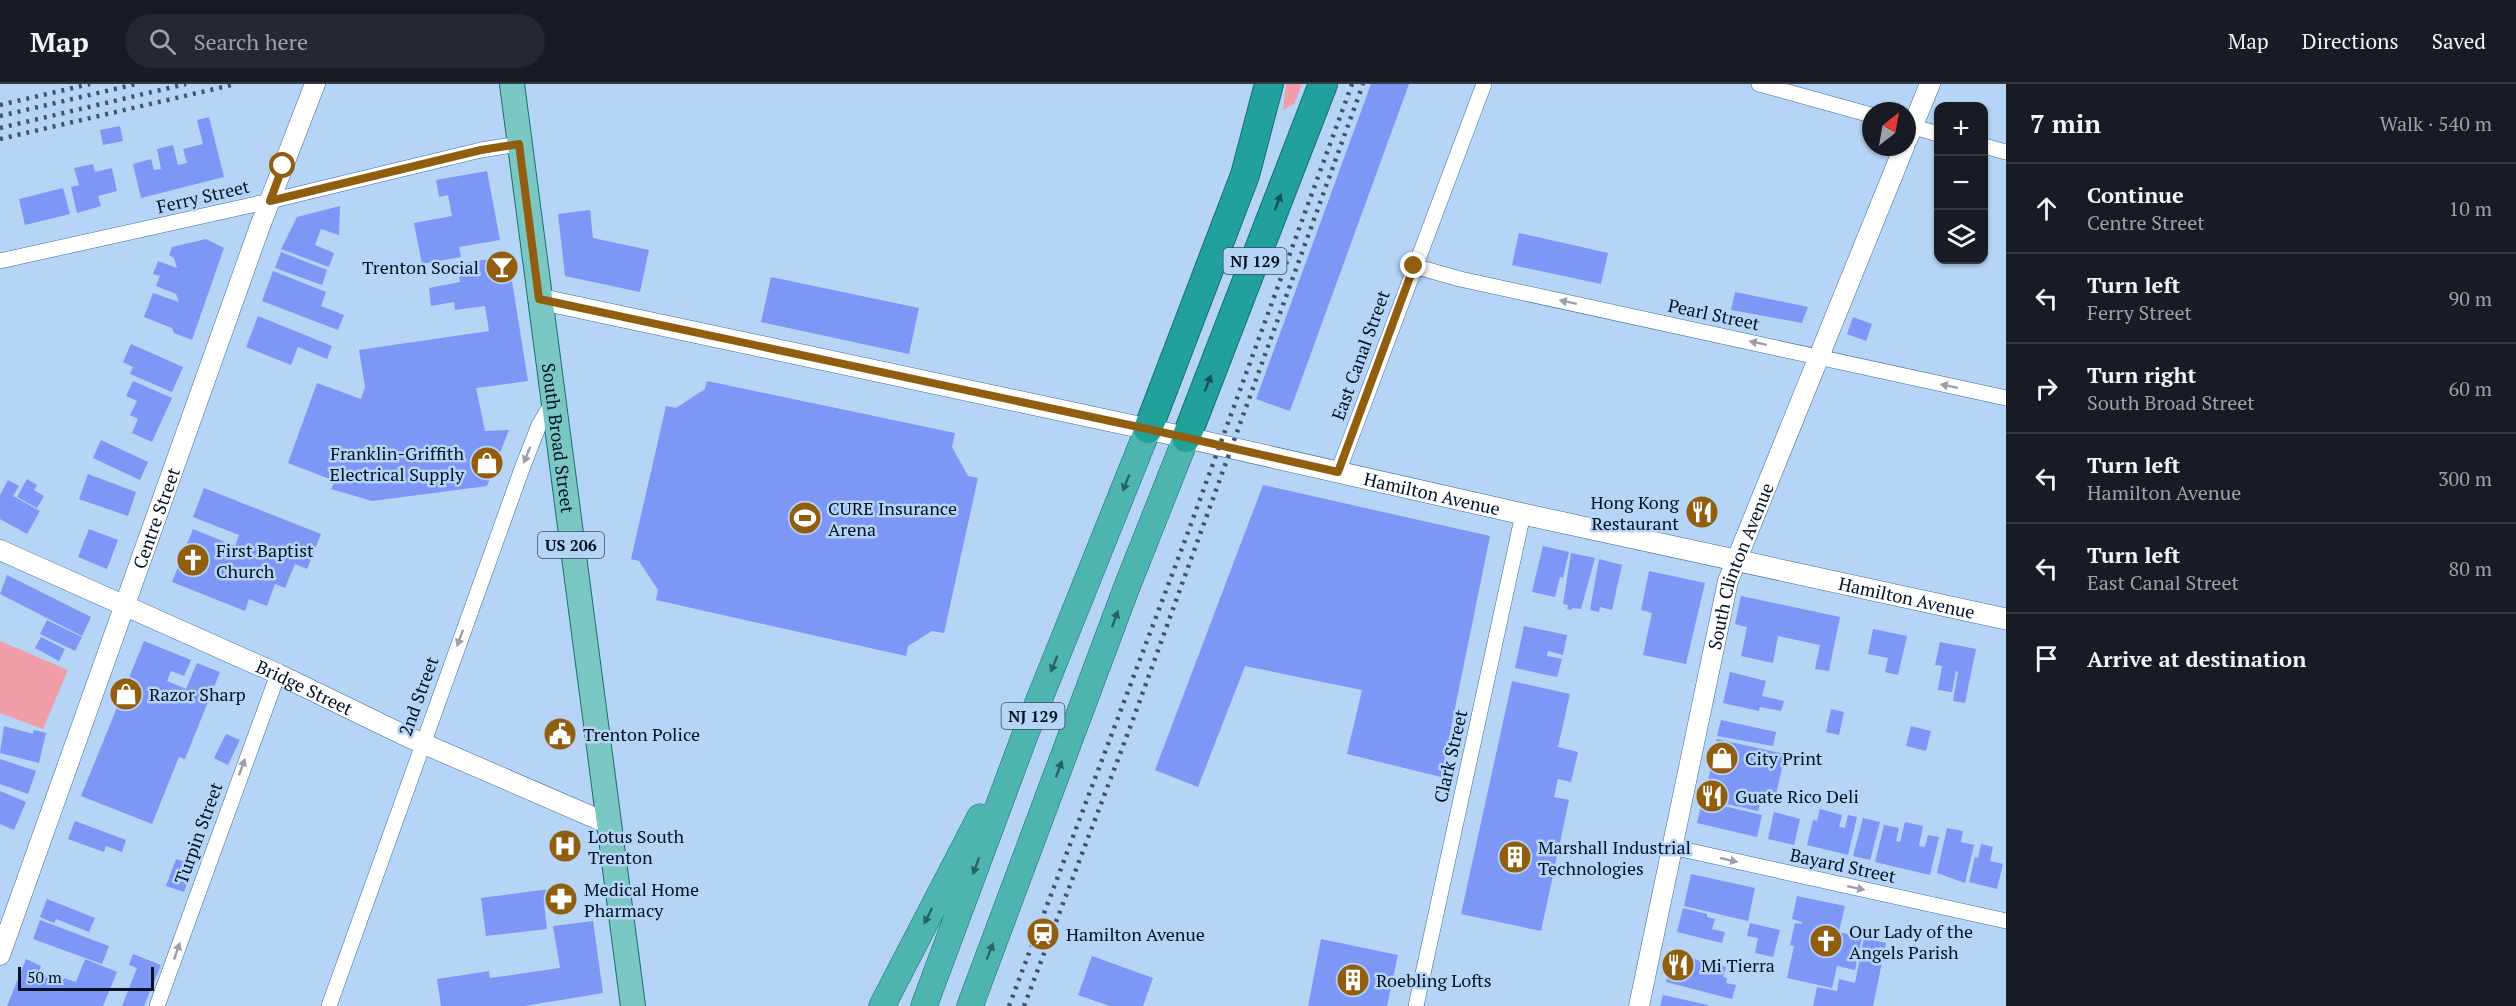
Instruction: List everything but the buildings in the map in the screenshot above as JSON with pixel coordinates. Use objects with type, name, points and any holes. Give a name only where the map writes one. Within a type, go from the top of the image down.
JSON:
[{"type":"highway","name":"NJ 129","points":[[924,1006],[1025,735],[1148,429],[1245,175],[1269,84]]},
{"type":"highway","name":"NJ 129","points":[[969,1006],[1126,589],[1323,84]]},
{"type":"highway","points":[[882,1006],[1025,735]]},
{"type":"main road","name":"South Broad Street","points":[[512,84],[633,1006]]},
{"type":"main road","name":"Hamilton Avenue","points":[[539,299],[1148,429],[1523,514],[2006,619]]},
{"type":"street","name":"East Canal Street","points":[[1338,472],[1484,84]]},
{"type":"street","points":[[1759,84],[1862,113]]},
{"type":"street","points":[[1916,115],[1930,84]]},
{"type":"street","name":"Centre Street","points":[[0,955],[270,201],[314,85]]},
{"type":"street","points":[[1916,132],[1934,134]]},
{"type":"street","name":"Ferry Street","points":[[0,261],[270,201],[481,150],[519,144]]},
{"type":"street","points":[[1988,147],[2006,152]]},
{"type":"street","name":"South Clinton Avenue","points":[[1639,1006],[1728,581],[1900,156]]},
{"type":"street","name":"Pearl Street","points":[[1414,266],[1460,279],[2006,398]]},
{"type":"street","name":"2nd Street","points":[[329,1006],[523,466],[539,425],[553,402]]},
{"type":"street","name":"Clark Street","points":[[1416,1006],[1523,514]]},
{"type":"street","name":"Bridge Street","points":[[0,550],[278,674],[422,743],[609,824]]},
{"type":"street","name":"Turpin Street","points":[[157,1006],[278,674]]},
{"type":"street","name":"Bayard Street","points":[[1672,847],[2006,921]]},
{"type":"shaded area","points":[[1286,84],[1302,84],[1294,104],[1283,110]]},
{"type":"shaded area","points":[[0,641],[68,670],[43,729],[0,713]]},
{"type":"railway","points":[[0,105],[90,84]]},
{"type":"railway","points":[[0,116],[136,84]]},
{"type":"railway","points":[[0,128],[186,84]]},
{"type":"railway","points":[[0,139],[236,84]]},
{"type":"railway","points":[[1009,1006],[1184,543],[1352,84]]},
{"type":"railway","points":[[1024,1006],[1131,725],[1363,84]]},
{"type":"place","name":"Trenton Social","points":[[502,267]]},
{"type":"place","name":"Franklin-Griffith Electrical Supply","points":[[487,463]]},
{"type":"place","name":"Hong Kong Restaurant","points":[[1702,512]]},
{"type":"place","name":"CURE Insurance Arena","points":[[805,518]]},
{"type":"place","name":"First Baptist Church","points":[[193,560]]},
{"type":"place","name":"Razor Sharp","points":[[126,694]]},
{"type":"place","name":"Trenton Police","points":[[560,734]]},
{"type":"place","name":"City Print","points":[[1722,758]]},
{"type":"place","name":"Guate Rico Deli","points":[[1712,796]]},
{"type":"place","name":"Lotus South Trenton","points":[[565,846]]},
{"type":"place","name":"Marshall Industrial Technologies","points":[[1515,857]]},
{"type":"place","name":"Medical Home Pharmacy","points":[[561,899]]},
{"type":"place","name":"Hamilton Avenue","points":[[1043,934]]},
{"type":"place","name":"Our Lady of the Angels Parish","points":[[1826,941]]},
{"type":"place","name":"Mi Tierra","points":[[1678,965]]},
{"type":"place","name":"Roebling Lofts","points":[[1353,980]]},
{"type":"route","points":[[283,166],[270,201],[481,150],[519,144],[539,299],[1148,429],[1338,472],[1414,266]]}]
